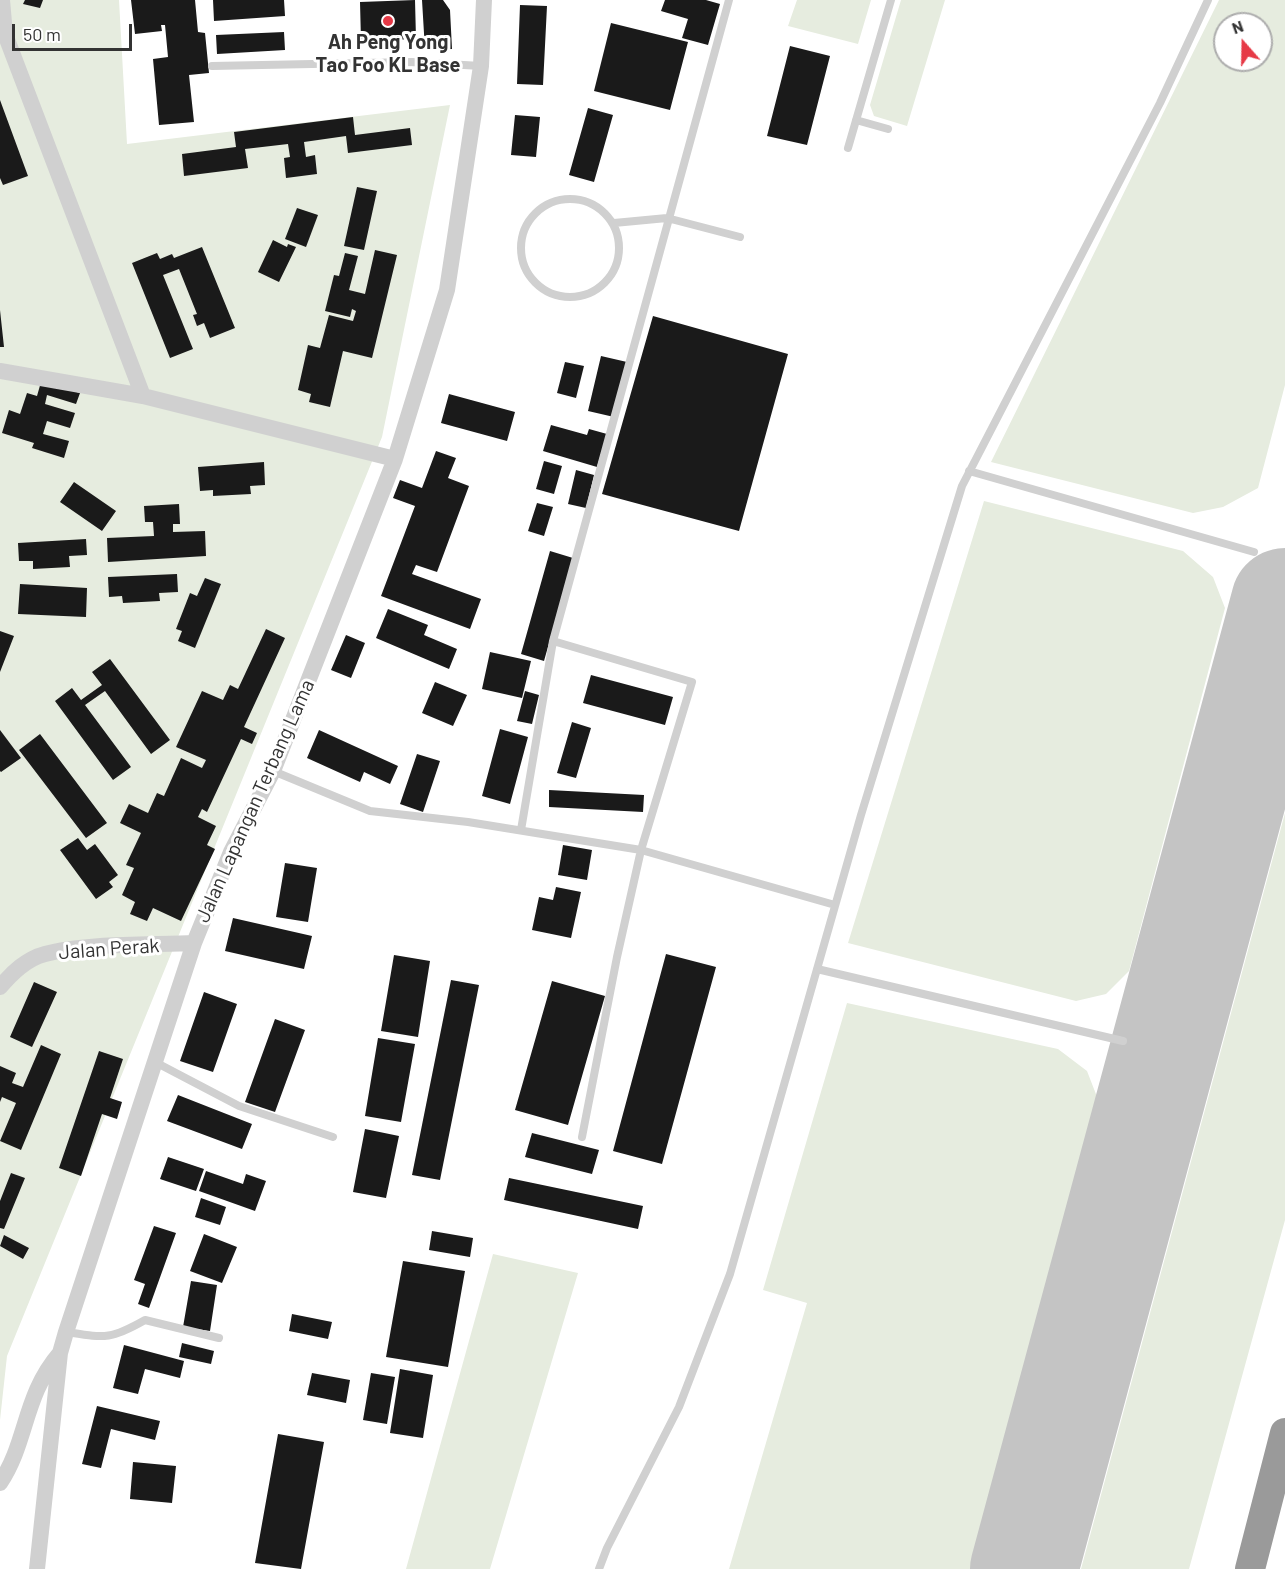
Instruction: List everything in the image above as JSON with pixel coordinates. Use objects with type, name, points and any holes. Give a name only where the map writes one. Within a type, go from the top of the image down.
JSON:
[{"type":"highway","points":[[1250,1569],[1285,1433]]},
{"type":"highway","points":[[1261,1569],[1285,1476]]},
{"type":"street","points":[[2,0],[2,34],[143,396]]},
{"type":"street","name":"Jalan Lapangan Terbang Lama","points":[[37,1569],[60,1353],[66,1332],[194,943],[231,852],[273,771],[395,459],[447,290],[481,66],[484,0]]},
{"type":"street","points":[[0,370],[143,396],[395,459]]},
{"type":"street","name":"Jalan Perak","points":[[0,987],[15,969],[44,954],[90,948],[194,943]]},
{"type":"street","points":[[0,1484],[9,1469],[31,1400],[44,1371],[60,1353]]},
{"type":"lane","points":[[521,830],[553,641],[667,218],[729,0]]},
{"type":"lane","points":[[848,148],[891,0]]},
{"type":"lane","points":[[599,1569],[607,1548],[679,1407],[730,1274],[835,904],[948,525],[969,471],[1160,103],[1208,0]]},
{"type":"lane","points":[[212,66],[412,62],[481,66]]},
{"type":"lane","points":[[856,120],[888,129]]},
{"type":"lane","points":[[577,198],[603,210],[614,223],[620,244],[619,259],[612,275],[601,287],[586,295],[571,298],[543,290],[531,278],[521,257],[520,243],[531,217],[544,205],[560,199],[577,198]]},
{"type":"lane","points":[[614,223],[667,218],[740,237]]},
{"type":"lane","points":[[969,471],[1254,552]]},
{"type":"lane","points":[[553,641],[692,682],[641,850],[616,957],[582,1137]]},
{"type":"lane","points":[[273,771],[370,811],[521,830],[641,850],[835,904]]},
{"type":"lane","points":[[817,969],[1123,1041]]},
{"type":"lane","points":[[155,1062],[239,1106],[333,1137]]},
{"type":"lane","points":[[66,1332],[102,1337],[117,1335],[145,1320],[219,1338]]},
{"type":"shaded area","points":[[0,0],[119,0],[127,144],[450,105],[382,437],[7,1356],[0,1420]]},
{"type":"shaded area","points":[[797,0],[871,0],[858,44],[788,26]]},
{"type":"shaded area","points":[[901,0],[945,0],[907,126],[874,116],[870,105]]},
{"type":"shaded area","points":[[1219,0],[1285,0],[1285,385],[1258,488],[1223,507],[1193,513],[991,462],[1213,12],[1213,72],[1273,72],[1273,12],[1213,12]]},
{"type":"shaded area","points":[[984,501],[1183,551],[1213,577],[1225,608],[1129,971],[1106,994],[1076,1001],[848,943]]},
{"type":"shaded area","points":[[1285,813],[1285,1220],[1189,1569],[1081,1569]]},
{"type":"shaded area","points":[[847,1003],[1058,1049],[1087,1071],[1099,1102],[973,1569],[729,1569],[807,1303],[763,1290]]},
{"type":"shaded area","points":[[493,1254],[578,1273],[490,1569],[406,1569]]},
{"type":"building","points":[[25,0],[43,0],[40,8],[23,4]]},
{"type":"building","points":[[131,0],[195,0],[198,32],[205,33],[209,73],[189,75],[194,122],[159,125],[153,59],[168,57],[165,25],[161,25],[162,31],[135,34]]},
{"type":"building","points":[[213,0],[284,0],[285,16],[214,21]]},
{"type":"building","name":"Ah Peng Yong Tao Foo KL Base","points":[[415,0],[416,39],[361,41],[360,2]]},
{"type":"building","points":[[422,0],[443,0],[450,10],[452,49],[425,50]]},
{"type":"building","points":[[665,0],[706,0],[720,4],[708,45],[682,38],[688,19],[661,11]]},
{"type":"building","points":[[520,5],[547,6],[543,85],[517,84]]},
{"type":"building","points":[[611,23],[688,42],[670,110],[594,91]]},
{"type":"building","points":[[284,32],[285,50],[217,54],[216,35]]},
{"type":"building","points":[[790,46],[830,56],[807,145],[767,136]]},
{"type":"building","points":[[0,100],[28,176],[3,185],[0,178]]},
{"type":"building","points":[[588,108],[613,115],[594,182],[569,175]]},
{"type":"building","points":[[515,115],[540,117],[536,157],[511,155]]},
{"type":"building","points":[[353,117],[355,135],[410,128],[412,145],[348,153],[346,136],[304,142],[306,157],[315,155],[317,174],[286,178],[284,158],[290,157],[288,144],[245,149],[248,168],[184,176],[182,154],[236,147],[234,132]]},
{"type":"building","points":[[357,187],[377,191],[364,250],[344,246]]},
{"type":"building","points":[[297,208],[318,215],[306,247],[285,239]]},
{"type":"building","points":[[273,240],[287,247],[288,244],[296,247],[279,282],[258,272]]},
{"type":"building","points":[[202,247],[235,328],[210,338],[204,323],[197,326],[193,315],[197,314],[179,269],[163,275],[193,349],[170,358],[132,263],[157,253],[160,259],[172,254],[174,258]]},
{"type":"building","points":[[375,250],[397,255],[372,358],[343,351],[330,407],[309,402],[311,394],[298,390],[308,345],[320,348],[329,315],[353,321],[356,311],[352,309],[350,317],[325,311],[334,275],[339,276],[345,253],[358,256],[349,290],[365,294]]},
{"type":"building","points":[[0,310],[4,347],[0,347]]},
{"type":"building","points":[[653,316],[788,354],[739,531],[602,494]]},
{"type":"building","points":[[601,356],[627,362],[614,417],[588,411]]},
{"type":"building","points":[[565,362],[584,366],[576,398],[557,393]]},
{"type":"building","points":[[41,382],[80,393],[76,404],[47,395],[45,404],[75,413],[70,428],[47,421],[43,434],[69,441],[64,458],[32,448],[34,443],[2,433],[9,410],[20,414],[27,393],[37,396]]},
{"type":"building","points":[[449,394],[515,412],[507,441],[441,423]]},
{"type":"building","points":[[551,425],[587,435],[589,429],[607,434],[597,467],[543,451]]},
{"type":"building","points":[[436,451],[456,458],[448,478],[469,486],[437,572],[416,565],[412,574],[481,599],[470,629],[381,596],[415,506],[393,498],[400,480],[422,488]]},
{"type":"building","points":[[544,461],[562,466],[554,494],[536,489]]},
{"type":"building","points":[[264,462],[265,485],[250,486],[251,494],[213,496],[213,490],[200,491],[198,467]]},
{"type":"building","points":[[576,470],[594,475],[586,508],[568,504]]},
{"type":"building","points":[[74,482],[116,511],[102,531],[60,502]]},
{"type":"building","points":[[537,503],[553,507],[544,536],[528,531]]},
{"type":"building","points":[[179,504],[180,524],[173,524],[173,532],[205,531],[206,556],[108,562],[107,538],[154,536],[153,522],[145,522],[144,506]]},
{"type":"building","points":[[86,539],[87,555],[69,556],[70,567],[33,569],[33,561],[19,561],[18,543]]},
{"type":"building","points":[[550,551],[573,558],[544,661],[521,654]]},
{"type":"building","points":[[177,574],[178,592],[159,593],[160,601],[123,603],[122,596],[109,597],[108,577]]},
{"type":"building","points":[[205,578],[221,584],[195,648],[178,641],[182,631],[176,629],[190,593],[197,596]]},
{"type":"building","points":[[20,584],[87,588],[86,617],[18,614]]},
{"type":"building","points":[[388,609],[428,625],[424,635],[457,649],[449,669],[376,638]]},
{"type":"building","points":[[266,629],[285,638],[244,727],[257,733],[252,744],[241,739],[207,812],[202,809],[198,817],[216,826],[207,845],[215,849],[181,921],[153,908],[147,921],[130,914],[135,902],[122,895],[134,868],[126,865],[141,833],[120,823],[129,804],[148,813],[157,793],[164,796],[181,758],[202,768],[206,760],[176,747],[202,691],[223,700],[230,685],[238,689]]},
{"type":"building","points":[[0,631],[14,636],[0,672]]},
{"type":"building","points":[[346,635],[365,643],[351,678],[331,670]]},
{"type":"building","points":[[490,652],[531,661],[522,698],[482,689]]},
{"type":"building","points":[[110,659],[170,740],[151,754],[105,691],[85,705],[131,767],[113,780],[55,701],[72,688],[81,700],[102,685],[92,672]]},
{"type":"building","points":[[591,675],[673,697],[665,725],[583,703]]},
{"type":"building","points":[[435,682],[467,695],[453,726],[422,713]]},
{"type":"building","points":[[525,691],[539,695],[532,724],[517,721]]},
{"type":"building","points":[[572,722],[591,728],[576,778],[557,773]]},
{"type":"building","points":[[500,729],[528,737],[510,804],[482,796]]},
{"type":"building","points":[[0,730],[21,758],[1,772],[0,771]]},
{"type":"building","points":[[319,730],[398,766],[390,784],[364,772],[360,782],[307,758]]},
{"type":"building","points":[[40,734],[107,823],[86,838],[19,750]]},
{"type":"building","points":[[417,754],[440,761],[423,812],[400,804]]},
{"type":"building","points":[[549,790],[644,795],[643,812],[549,807]]},
{"type":"building","points":[[78,838],[87,850],[95,844],[118,875],[109,882],[113,887],[96,899],[60,850]]},
{"type":"building","points":[[563,845],[592,850],[587,880],[558,875]]},
{"type":"building","points":[[285,863],[317,868],[308,922],[276,917]]},
{"type":"building","points":[[556,887],[581,892],[571,938],[532,930],[539,897],[553,900]]},
{"type":"building","points":[[233,918],[312,936],[304,969],[225,951]]},
{"type":"building","points":[[666,954],[716,967],[662,1164],[613,1151]]},
{"type":"building","points":[[394,955],[430,961],[418,1037],[381,1031]]},
{"type":"building","points":[[451,980],[479,985],[440,1180],[412,1175]]},
{"type":"building","points":[[552,981],[605,996],[568,1125],[515,1110]]},
{"type":"building","points":[[34,982],[57,992],[32,1047],[10,1037]]},
{"type":"building","points":[[204,992],[237,1004],[213,1072],[180,1061]]},
{"type":"building","points":[[275,1019],[305,1030],[275,1112],[245,1102]]},
{"type":"building","points":[[378,1038],[415,1044],[401,1122],[365,1116]]},
{"type":"building","points":[[41,1045],[61,1054],[21,1150],[0,1141],[16,1103],[2,1097],[0,1102],[0,1066],[16,1073],[12,1083],[23,1087]]},
{"type":"building","points":[[99,1051],[123,1059],[110,1098],[122,1102],[117,1119],[102,1114],[81,1176],[59,1168]]},
{"type":"building","points":[[178,1095],[252,1124],[242,1149],[167,1121]]},
{"type":"building","points":[[365,1129],[399,1136],[386,1198],[353,1192]]},
{"type":"building","points":[[532,1133],[599,1150],[592,1174],[525,1157]]},
{"type":"building","points":[[168,1157],[204,1169],[196,1191],[160,1179]]},
{"type":"building","points":[[206,1171],[243,1184],[246,1174],[266,1181],[255,1211],[199,1191]]},
{"type":"building","points":[[11,1173],[25,1178],[4,1229],[0,1228],[0,1201]]},
{"type":"building","points":[[509,1178],[643,1206],[638,1229],[504,1200]]},
{"type":"building","points":[[201,1198],[226,1207],[220,1225],[195,1217]]},
{"type":"building","points":[[154,1226],[176,1233],[149,1308],[138,1304],[145,1284],[134,1280]]},
{"type":"building","points":[[432,1231],[473,1238],[470,1257],[429,1250]]},
{"type":"building","points":[[204,1234],[237,1247],[222,1283],[190,1271]]},
{"type":"building","points":[[4,1235],[29,1248],[23,1259],[0,1246]]},
{"type":"building","points":[[403,1261],[465,1271],[448,1367],[386,1357]]},
{"type":"building","points":[[191,1281],[217,1285],[210,1331],[183,1327]]},
{"type":"building","points":[[292,1314],[332,1322],[328,1339],[289,1331]]},
{"type":"building","points":[[182,1343],[214,1351],[211,1364],[179,1357]]},
{"type":"building","points":[[124,1345],[184,1361],[180,1378],[145,1369],[138,1394],[113,1388]]},
{"type":"building","points":[[400,1369],[433,1375],[423,1438],[390,1433]]},
{"type":"building","points":[[312,1373],[350,1380],[346,1403],[307,1395]]},
{"type":"building","points":[[371,1373],[395,1377],[387,1424],[363,1420]]},
{"type":"building","points":[[97,1406],[160,1421],[155,1440],[111,1429],[101,1468],[82,1464]]},
{"type":"building","points":[[278,1434],[324,1442],[301,1569],[255,1563]]},
{"type":"building","points":[[133,1462],[176,1466],[172,1503],[130,1499]]},
{"type":"runway","points":[[1024,1569],[1285,602]]},
{"type":"place","name":"Ah Peng Yong Tao Foo KL Base","points":[[388,21]]}]
